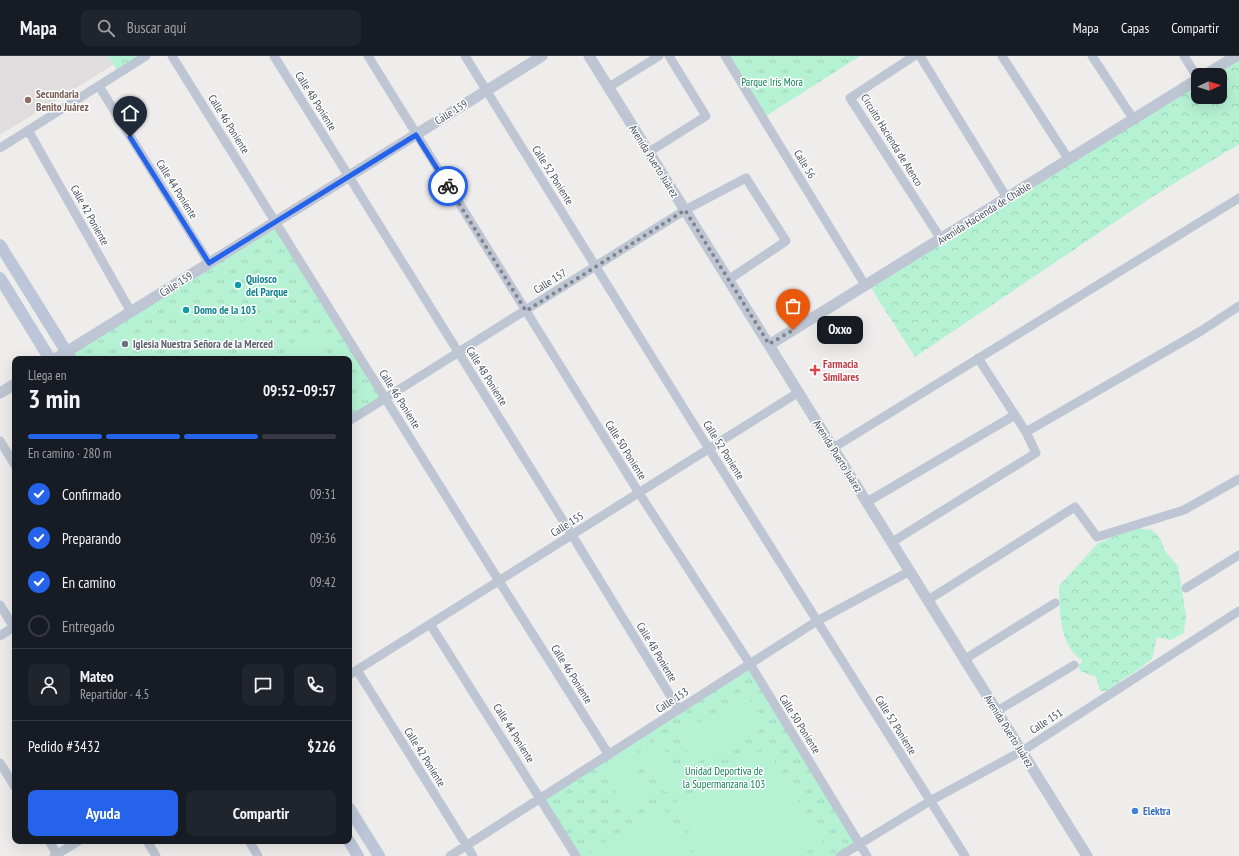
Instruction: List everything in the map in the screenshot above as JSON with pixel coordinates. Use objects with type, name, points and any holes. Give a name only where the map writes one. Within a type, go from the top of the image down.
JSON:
[{"type":"main road","points":[[0,245],[69,356]]},
{"type":"main road","points":[[0,278],[48,356]]},
{"type":"main road","points":[[352,813],[379,856]]},
{"type":"main road","points":[[351,844],[358,856]]},
{"type":"street","points":[[0,148],[146,56]]},
{"type":"street","name":"Calle 46 Poniente","points":[[172,56],[609,755]]},
{"type":"street","name":"Calle 48 Poniente","points":[[274,56],[572,535],[678,710]]},
{"type":"street","name":"Calle 50 Poniente","points":[[368,56],[639,493],[750,664],[867,856]]},
{"type":"street","name":"Calle 52 Poniente","points":[[466,56],[709,449],[965,856]]},
{"type":"street","name":"Calle 159","points":[[69,356],[131,312],[542,56]]},
{"type":"street","name":"Avenida Puerto Juárez","points":[[589,56],[1087,856]]},
{"type":"street","points":[[609,87],[659,56]]},
{"type":"street","points":[[649,152],[706,116],[669,56]]},
{"type":"street","name":"Calle 56","points":[[725,56],[865,285]]},
{"type":"street","name":"Circuito Hacienda de Atenco","points":[[914,56],[850,98],[940,239]]},
{"type":"street","points":[[920,56],[1007,198]]},
{"type":"street","points":[[1002,56],[1069,160]]},
{"type":"street","points":[[1092,56],[1134,120]]},
{"type":"street","points":[[1184,56],[1191,68]]},
{"type":"street","points":[[1216,68],[1236,56]]},
{"type":"street","name":"Avenida Hacienda de Chable","points":[[769,344],[1191,83]]},
{"type":"street","name":"Calle 44 Poniente","points":[[99,86],[209,263]]},
{"type":"street","name":"Calle 42 Poniente","points":[[28,130],[131,312]]},
{"type":"street","name":"Calle 157","points":[[352,419],[685,210],[746,178],[786,241],[728,280]]},
{"type":"street","points":[[833,448],[1239,198]]},
{"type":"street","points":[[1026,432],[1201,331],[1239,306]]},
{"type":"street","points":[[892,542],[1036,453],[1026,432],[978,358]]},
{"type":"street","points":[[0,393],[12,386]]},
{"type":"street","name":"Calle 155","points":[[353,673],[799,392]]},
{"type":"street","points":[[867,502],[1015,415]]},
{"type":"street","points":[[0,441],[12,460]]},
{"type":"street","points":[[928,600],[1075,507],[1097,537],[1184,510],[1239,479]]},
{"type":"street","points":[[1186,588],[1239,555]]},
{"type":"street","name":"Calle 153","points":[[450,856],[817,621],[910,571]]},
{"type":"street","points":[[965,659],[1055,603]]},
{"type":"street","points":[[0,605],[12,623]]},
{"type":"street","name":"Calle 151","points":[[840,856],[930,801],[1022,751],[1239,611]]},
{"type":"street","name":"Calle 44 Poniente","points":[[430,624],[541,798],[576,856]]},
{"type":"street","points":[[0,636],[12,629]]},
{"type":"street","points":[[997,711],[1074,665]]},
{"type":"street","name":"Calle 42 Poniente","points":[[353,673],[473,856]]},
{"type":"street","points":[[0,763],[12,782]]},
{"type":"street","points":[[50,844],[56,855],[74,844]]},
{"type":"street","points":[[149,844],[156,856]]},
{"type":"street","points":[[251,844],[258,856]]},
{"type":"shaded area","name":"Secundaria Benito Juárez","points":[[0,56],[108,56],[113,65],[0,135]]},
{"type":"green space","points":[[108,56],[146,56],[119,73]]},
{"type":"green space","name":"Parque Iris Mora","points":[[725,56],[860,56],[763,118]]},
{"type":"green space","points":[[1239,58],[1239,144],[1152,197],[915,357],[871,288],[1191,88],[1191,104],[1227,104],[1227,68],[1223,68]]},
{"type":"green space","points":[[275,222],[385,398],[352,418],[352,356],[69,356],[67,352]]},
{"type":"green space","points":[[248,318],[271,353],[266,356],[247,356],[230,329]]},
{"type":"green space","points":[[222,328],[234,347],[218,356],[194,356],[189,347]]},
{"type":"green space","points":[[313,330],[329,356],[292,356],[286,347]]},
{"type":"green space","points":[[1133,528],[1152,530],[1160,538],[1165,551],[1178,566],[1186,616],[1184,633],[1171,640],[1157,637],[1152,659],[1122,680],[1116,686],[1107,691],[1100,691],[1096,677],[1080,671],[1078,665],[1082,660],[1069,646],[1065,637],[1060,617],[1059,586],[1097,544]]},
{"type":"green space","name":"Unidad Deportiva de la Supermanzana 103","points":[[749,668],[857,843],[836,856],[579,856],[544,799]]},
{"type":"green space","points":[[746,693],[764,722],[695,764],[677,736]]},
{"type":"green space","points":[[658,739],[684,781],[666,793],[640,750]]},
{"type":"green space","points":[[766,748],[824,841],[800,856],[708,856],[686,828],[672,804]]},
{"type":"green space","points":[[629,757],[653,796],[629,811],[604,773]]},
{"type":"green space","points":[[662,805],[694,856],[594,856],[590,851]]},
{"type":"way so far","points":[[448,186],[526,311],[685,210],[769,344],[793,330]]},
{"type":"place","name":"Secundaria Benito Juárez","points":[[28,100]]},
{"type":"place","name":"Quiosco del Parque","points":[[238,285]]},
{"type":"place","name":"Domo de la 103","points":[[186,310]]},
{"type":"place","name":"Oxxo","points":[[793,330]]},
{"type":"place","name":"Iglesia Nuestra Señora de la Merced","points":[[125,344]]},
{"type":"place","name":"Farmacia Similares","points":[[815,370]]},
{"type":"place","name":"Elektra","points":[[1135,811]]},
{"type":"route","points":[[130,137],[209,263],[416,135],[448,186]]}]
